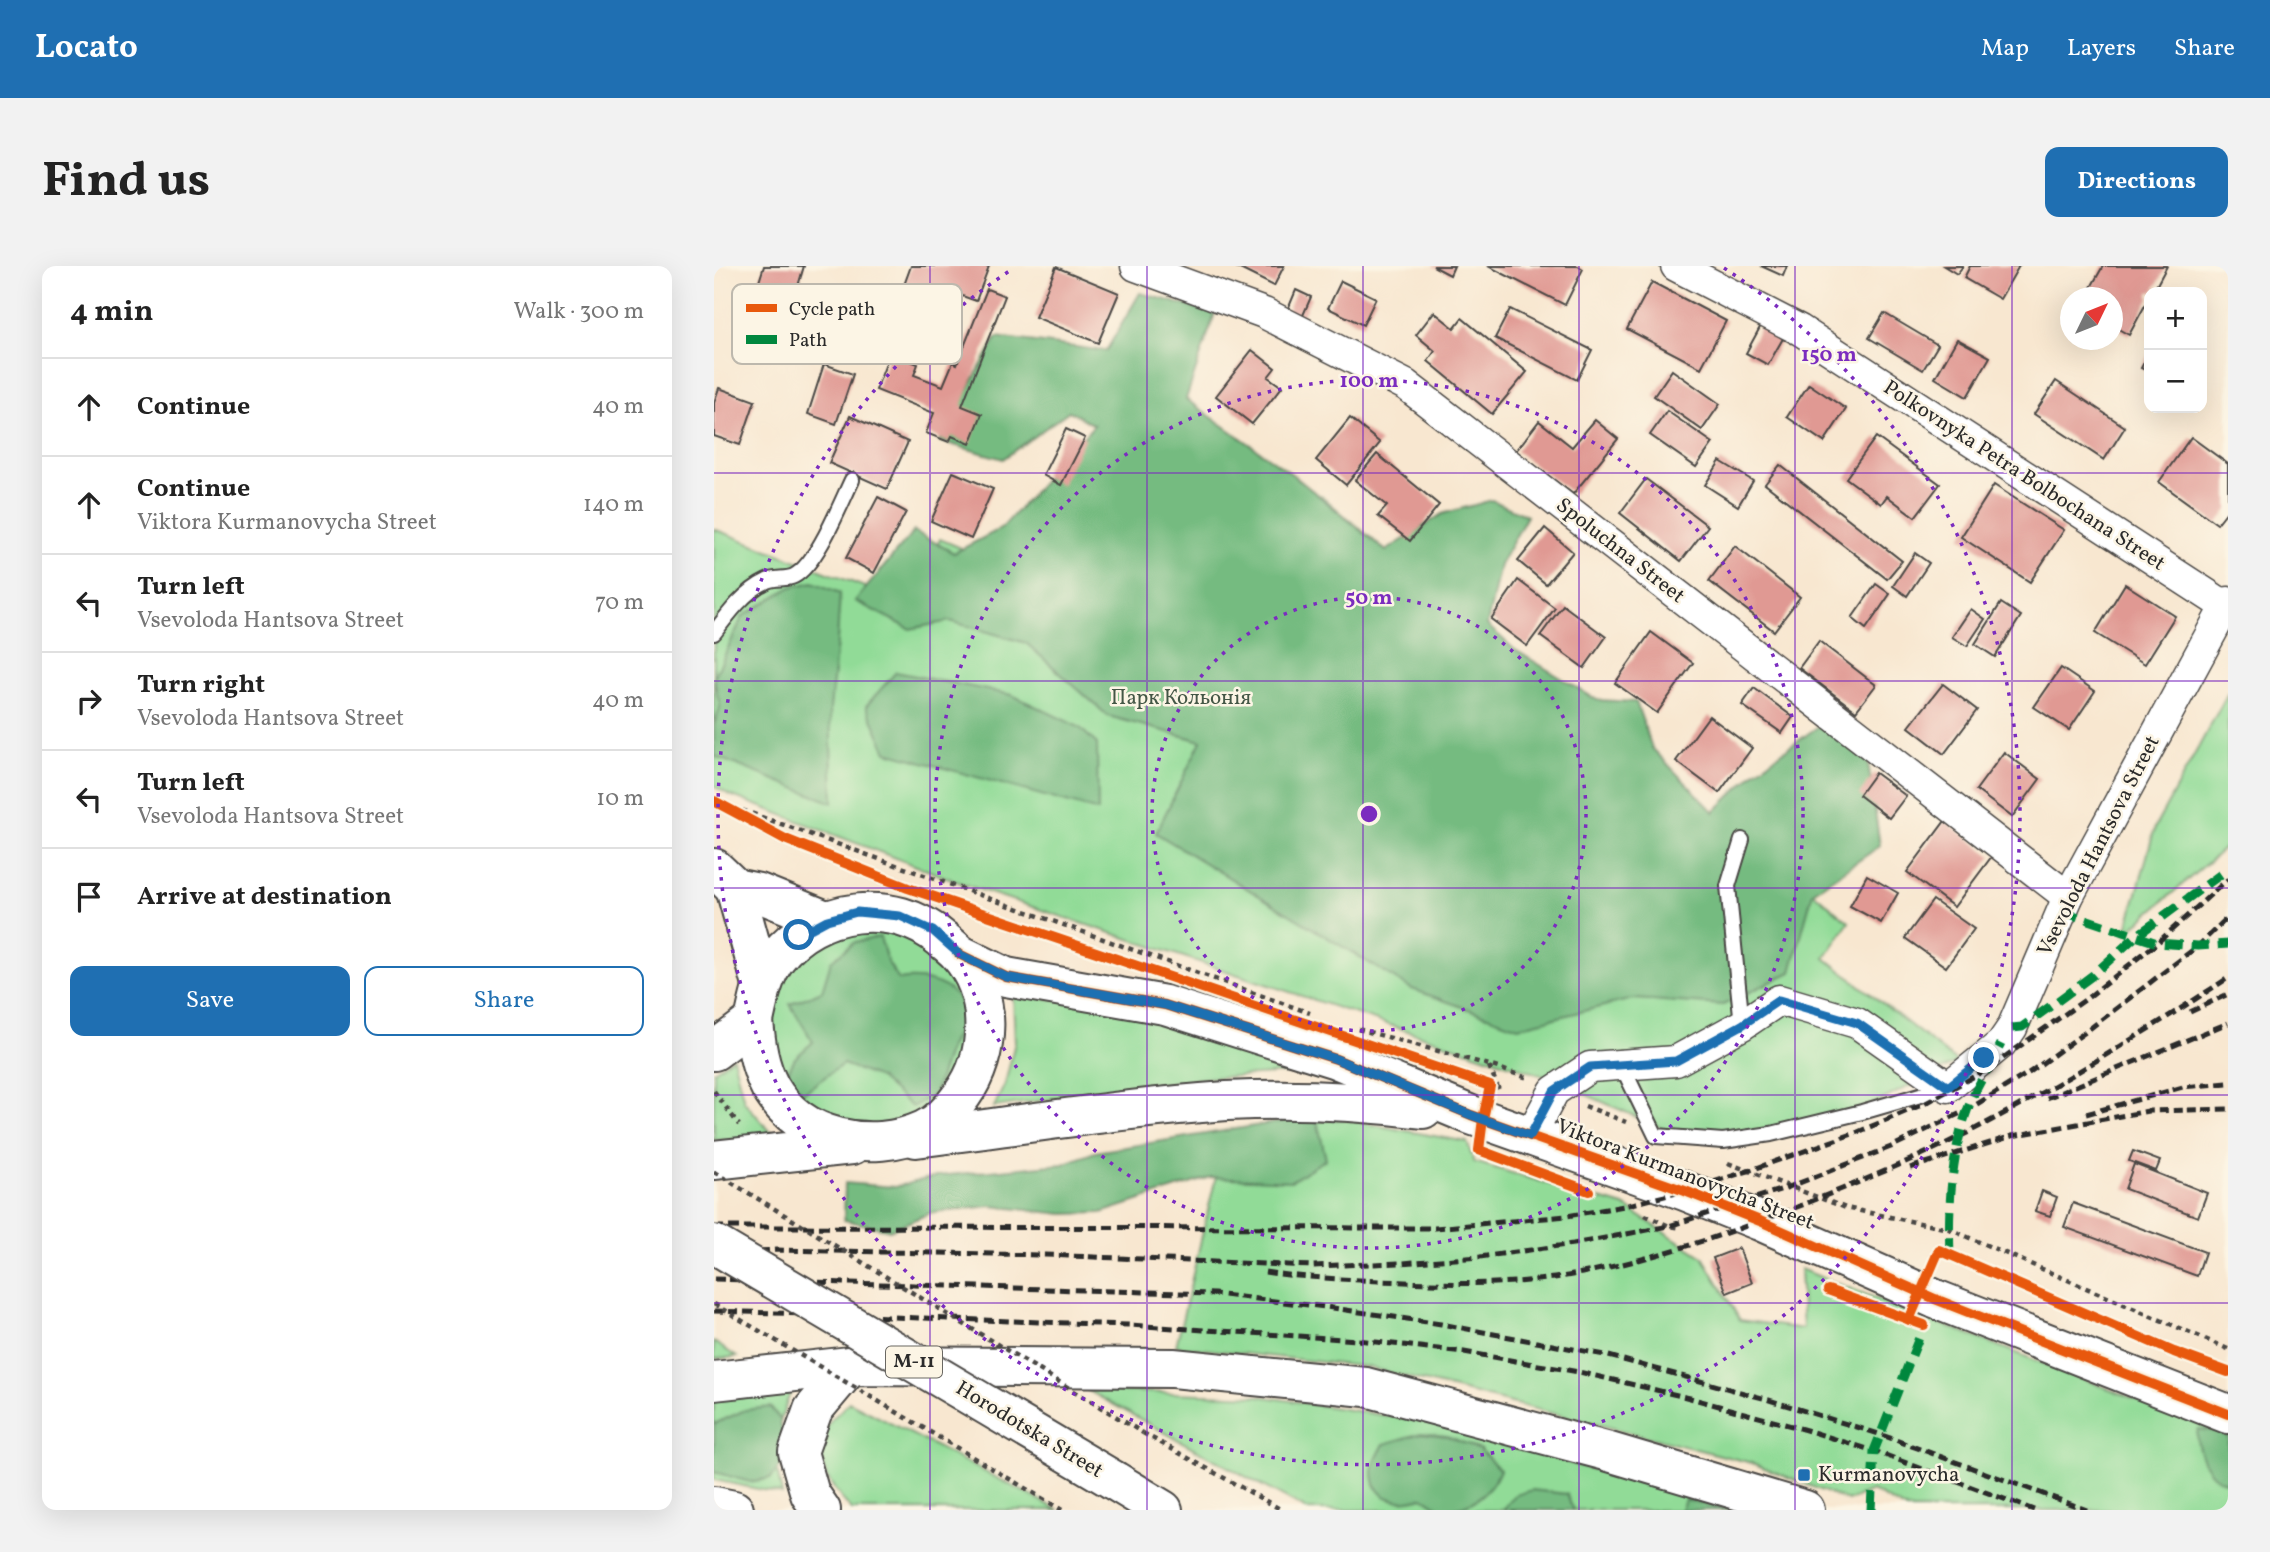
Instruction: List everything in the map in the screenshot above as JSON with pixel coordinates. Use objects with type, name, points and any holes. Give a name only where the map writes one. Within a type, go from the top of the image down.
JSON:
[{"type":"street","name":"Spoluchna Street","points":[[1136,266],[1264,313],[1406,385],[2068,897]]},
{"type":"street","name":"Polkovnyka Petra Bolbochana Street","points":[[1676,266],[1800,330],[2227,604]]},
{"type":"street","name":"Vsevoloda Hantsova Street","points":[[1948,1087],[2001,1044],[2012,1028],[2068,897],[2227,604]]},
{"type":"street","points":[[724,878],[827,920]]},
{"type":"street","points":[[714,1051],[758,1003],[777,957],[799,935],[827,920],[857,912],[900,916],[933,931],[959,954],[976,983],[985,1016],[983,1050],[972,1082],[952,1109],[925,1129],[887,1141],[858,1143],[824,1134],[794,1115],[771,1088],[757,1056],[758,1003],[724,878]]},
{"type":"street","name":"Viktora Kurmanovycha Street","points":[[959,954],[1006,977],[1165,1005],[1477,1105],[1530,1136],[1685,1191],[1760,1221],[1935,1299],[2228,1414]]},
{"type":"street","points":[[1530,1136],[1554,1091],[1590,1067],[1676,1061],[1742,1025],[1779,1000],[1857,1023],[1948,1087]]},
{"type":"street","points":[[714,1160],[1228,1101],[1477,1105]]},
{"type":"street","name":"Horodotska Street","points":[[714,1244],[1163,1510]]},
{"type":"street","points":[[821,1510],[810,1493],[798,1452],[813,1410],[850,1366]]},
{"type":"street","points":[[714,1381],[850,1366],[1173,1368],[1366,1388],[1606,1451],[1805,1510]]},
{"type":"street","points":[[714,1506],[734,1510]]},
{"type":"lane","points":[[714,633],[729,612],[752,591],[769,579],[793,577],[811,561],[852,480]]},
{"type":"lane","points":[[1742,840],[1728,886],[1742,1025]]},
{"type":"lane","points":[[1622,1066],[1656,1136],[1723,1141],[1771,1134],[1948,1087]]},
{"type":"path","points":[[714,801],[774,833]]},
{"type":"path","points":[[714,801],[1323,1017]]},
{"type":"path","points":[[1279,1014],[1305,1023]]},
{"type":"path","points":[[1349,1026],[1532,1079]]},
{"type":"path","points":[[714,1091],[743,1130]]},
{"type":"path","points":[[1577,1102],[1638,1127]]},
{"type":"path","points":[[1724,1161],[1846,1208],[1949,1229],[2228,1349]]},
{"type":"path","points":[[714,1172],[1143,1433],[1282,1510]]},
{"type":"path","points":[[714,1304],[1062,1510]]},
{"type":"green space","points":[[1140,293],[1215,313],[1186,399],[1292,474],[1386,551],[1442,514],[1492,500],[1527,516],[1500,565],[1487,625],[1514,649],[1597,700],[1636,702],[1652,748],[1714,812],[1756,771],[1823,723],[1868,762],[1880,846],[1813,892],[1791,972],[1723,1005],[1633,999],[1518,1027],[1412,989],[1156,833],[1201,741],[1108,716],[1026,643],[950,621],[910,629],[855,601],[914,531],[954,553],[1002,528],[1094,425],[1069,411],[1003,459],[939,441],[997,337],[1106,351]]},
{"type":"green space","name":"Парк Кольонія","points":[[1138,381],[1324,498],[1534,677],[1732,825],[1849,922],[1825,958],[1957,1062],[1862,1110],[1751,1138],[1666,1130],[1544,1076],[969,886],[730,795],[714,786],[714,529],[911,605],[940,539],[980,556]]},
{"type":"green space","points":[[813,582],[840,593],[830,709],[833,803],[714,756],[714,725],[720,707],[714,678],[743,616],[791,587]]},
{"type":"green space","points":[[896,672],[1012,695],[1079,727],[1097,744],[1098,811],[887,752],[866,706]]},
{"type":"green space","points":[[2228,693],[2228,845],[2126,933],[2155,827]]},
{"type":"green space","points":[[869,929],[907,936],[924,945],[938,958],[951,972],[960,989],[967,1027],[960,1065],[951,1082],[938,1096],[924,1109],[907,1118],[869,1125],[831,1118],[814,1109],[800,1096],[787,1082],[778,1065],[771,1027],[778,989],[787,972],[800,958],[814,945],[831,936]]},
{"type":"green space","points":[[880,937],[887,961],[899,980],[922,979],[937,983],[957,996],[962,1006],[965,1017],[949,1049],[934,1094],[912,1107],[879,1078],[843,1064],[803,1093],[786,1075],[795,1058],[813,1042],[790,1004],[822,991],[831,961],[855,942]]},
{"type":"green space","points":[[1013,996],[1114,1004],[1326,1071],[1205,1078],[994,1107],[1005,1084],[1015,1042]]},
{"type":"green space","points":[[733,1057],[744,1101],[775,1137],[714,1140],[714,1071]]},
{"type":"green space","points":[[1316,1116],[1326,1159],[1291,1181],[1211,1177],[1101,1213],[1063,1214],[991,1206],[930,1213],[890,1230],[844,1220],[845,1183],[895,1187],[937,1176],[1063,1164],[1095,1152]]},
{"type":"green space","points":[[1341,1119],[1467,1142],[1474,1162],[1624,1206],[1703,1257],[1740,1320],[1803,1329],[1800,1269],[2228,1435],[2228,1510],[1907,1510],[1872,1491],[1848,1501],[1752,1463],[1367,1367],[1176,1346],[1227,1130]]},
{"type":"green space","points":[[714,1342],[737,1357],[714,1359]]},
{"type":"green space","points":[[1087,1390],[1259,1396],[1421,1421],[1735,1510],[1307,1510]]},
{"type":"green space","points":[[791,1391],[776,1442],[776,1464],[782,1494],[714,1480],[714,1401]]},
{"type":"green space","points":[[849,1402],[1059,1510],[852,1510],[829,1480],[821,1458],[824,1434],[832,1419]]},
{"type":"green space","points":[[770,1407],[780,1419],[787,1459],[771,1478],[750,1482],[714,1472],[714,1424],[745,1410]]},
{"type":"green space","points":[[2198,1429],[2217,1431],[2228,1437],[2228,1482],[2218,1479],[2204,1463],[2197,1441]]},
{"type":"green space","points":[[1421,1433],[1447,1436],[1480,1449],[1500,1470],[1491,1486],[1471,1503],[1452,1509],[1442,1509],[1423,1497],[1397,1500],[1383,1495],[1374,1481],[1373,1471],[1384,1444]]},
{"type":"green space","points":[[1532,1490],[1567,1494],[1573,1510],[1503,1510],[1515,1495]]},
{"type":"green space","points":[[1685,1499],[1726,1510],[1681,1510]]},
{"type":"building","points":[[764,266],[804,266],[799,284],[758,284]]},
{"type":"building","points":[[911,266],[989,266],[976,301],[962,296],[962,284],[904,284]]},
{"type":"building","points":[[1234,266],[1284,266],[1274,286]]},
{"type":"building","points":[[1433,266],[1454,266],[1450,275]]},
{"type":"building","points":[[1488,266],[1578,266],[1583,269],[1565,305]]},
{"type":"building","points":[[1761,266],[1787,266],[1783,276]]},
{"type":"building","points":[[1944,266],[1963,266],[1957,274]]},
{"type":"building","points":[[1970,266],[2019,266],[2000,299],[1964,278]]},
{"type":"building","points":[[2103,266],[2167,266],[2156,287],[2144,287],[2144,307],[2129,335],[2123,332],[2123,287],[2091,287]]},
{"type":"building","points":[[1056,267],[1119,293],[1098,343],[1035,317]]},
{"type":"building","points":[[1341,281],[1376,298],[1363,325],[1328,308]]},
{"type":"building","points":[[1652,282],[1726,321],[1701,368],[1627,329]]},
{"type":"building","points":[[987,289],[1005,296],[962,406],[982,414],[970,444],[952,436],[949,442],[926,433],[934,413],[876,390],[886,364],[918,364],[914,375],[943,386],[952,364],[962,364],[962,352]]},
{"type":"building","points":[[1296,290],[1311,297],[1301,320],[1286,314]]},
{"type":"building","points":[[1510,309],[1592,350],[1577,380],[1495,338]]},
{"type":"building","points":[[1434,312],[1454,328],[1462,318],[1527,372],[1492,414],[1428,361],[1435,351],[1416,335]]},
{"type":"building","points":[[1884,313],[1938,345],[1923,370],[1869,338]]},
{"type":"building","points":[[1764,320],[1786,333],[1768,365],[1746,353]]},
{"type":"building","points":[[1957,339],[1990,357],[1967,397],[1935,378]]},
{"type":"building","points":[[1252,350],[1275,368],[1268,377],[1282,387],[1252,424],[1216,396]]},
{"type":"building","points":[[824,364],[853,374],[836,424],[808,414]]},
{"type":"building","points":[[1672,370],[1720,404],[1702,430],[1654,396]]},
{"type":"building","points":[[2056,381],[2125,427],[2104,460],[2034,414]]},
{"type":"building","points":[[1809,384],[1846,409],[1824,442],[1787,417]]},
{"type":"building","points":[[719,388],[755,401],[740,445],[714,436],[714,403]]},
{"type":"building","points":[[1667,411],[1713,443],[1696,467],[1650,435]]},
{"type":"building","points":[[850,416],[908,442],[887,489],[829,463]]},
{"type":"building","points":[[1350,418],[1380,443],[1346,485],[1316,460]]},
{"type":"building","points":[[1595,420],[1618,439],[1573,494],[1516,451],[1539,421],[1572,447]]},
{"type":"building","points":[[1066,429],[1085,438],[1061,485],[1043,475]]},
{"type":"building","points":[[1876,437],[1940,484],[1915,517],[1887,496],[1881,504],[1846,478]]},
{"type":"building","points":[[2191,437],[2228,464],[2228,510],[2217,524],[2159,482]]},
{"type":"building","points":[[1377,454],[1439,505],[1410,541],[1378,516],[1387,506],[1355,480]]},
{"type":"building","points":[[1720,461],[1753,481],[1738,506],[1705,485]]},
{"type":"building","points":[[1780,465],[1902,561],[1887,579],[1765,484]]},
{"type":"building","points":[[953,472],[993,489],[971,539],[931,521]]},
{"type":"building","points":[[1646,479],[1708,526],[1681,561],[1620,513]]},
{"type":"building","points":[[1994,485],[2064,530],[2030,582],[1961,537]]},
{"type":"building","points":[[878,497],[906,512],[874,573],[846,558]]},
{"type":"building","points":[[1545,528],[1573,552],[1546,584],[1518,561]]},
{"type":"building","points":[[1735,546],[1800,597],[1774,631],[1709,581]]},
{"type":"building","points":[[1915,553],[1929,563],[1907,596],[1893,586]]},
{"type":"building","points":[[1518,580],[1555,608],[1527,646],[1491,619]]},
{"type":"building","points":[[1876,584],[1890,594],[1866,629],[1852,618]]},
{"type":"building","points":[[2125,584],[2175,616],[2145,664],[2095,633]]},
{"type":"building","points":[[2001,603],[2021,616],[1995,657],[1975,644]]},
{"type":"building","points":[[1563,605],[1606,637],[1584,668],[1540,636]]},
{"type":"building","points":[[1971,609],[1985,619],[1967,646],[1952,637]]},
{"type":"building","points":[[1651,632],[1693,663],[1657,713],[1615,683]]},
{"type":"building","points":[[1819,641],[1876,685],[1856,711],[1799,668]]},
{"type":"building","points":[[2061,668],[2095,691],[2069,730],[2034,707]]},
{"type":"building","points":[[1943,684],[1977,710],[1944,754],[1909,727]]},
{"type":"building","points":[[1754,688],[1793,717],[1782,733],[1742,705]]},
{"type":"building","points":[[1709,716],[1752,748],[1719,793],[1676,761]]},
{"type":"building","points":[[2004,752],[2040,779],[2012,817],[1976,790]]},
{"type":"building","points":[[1875,773],[1906,796],[1889,818],[1859,795]]},
{"type":"building","points":[[1945,821],[1992,856],[1954,907],[1907,872]]},
{"type":"building","points":[[1867,875],[1898,893],[1881,923],[1850,906]]},
{"type":"building","points":[[1933,900],[1974,929],[1946,967],[1905,938]]},
{"type":"building","points":[[2133,1151],[2160,1161],[2156,1171],[2129,1161]]},
{"type":"building","points":[[2134,1164],[2207,1193],[2198,1217],[2125,1189]]},
{"type":"building","points":[[2042,1191],[2057,1197],[2050,1216],[2035,1211]]},
{"type":"building","points":[[2073,1203],[2205,1252],[2197,1276],[2064,1227]]},
{"type":"building","points":[[1739,1248],[1752,1283],[1727,1293],[1713,1258]]},
{"type":"railway","points":[[714,1227],[1435,1228],[1567,1216],[1624,1206],[1685,1191],[1748,1171],[1858,1132],[1926,1103],[1989,1068],[2086,999],[2157,943],[2228,879]]},
{"type":"railway","points":[[714,1253],[777,1250],[1045,1255],[1312,1266],[1480,1257],[1573,1244],[1669,1226],[1789,1187],[1891,1147],[1967,1110],[2030,1072],[2084,1033],[2198,946],[2228,917]]},
{"type":"railway","points":[[1265,1272],[1406,1282],[1532,1281],[1582,1273],[1682,1248],[1833,1193],[1967,1133],[2141,1034],[2228,978]]},
{"type":"railway","points":[[2190,1012],[2228,994]]},
{"type":"railway","points":[[2047,1098],[2228,1023]]},
{"type":"railway","points":[[2086,1114],[2183,1087],[2228,1083]]},
{"type":"railway","points":[[1910,1168],[2012,1136],[2148,1111],[2228,1109]]},
{"type":"railway","points":[[714,1279],[1214,1294],[1441,1324],[1605,1355],[1766,1399],[1879,1434],[2087,1510]]},
{"type":"railway","points":[[714,1311],[1129,1325],[1358,1340],[1464,1352],[1579,1372],[1690,1398],[1806,1430],[1874,1451],[2034,1510]]},
{"type":"marked path","points":[[2012,1028],[2022,1027],[2093,975],[2135,937],[2228,869]]},
{"type":"marked path","points":[[2061,911],[2157,943],[2198,946],[2228,944]]},
{"type":"marked path","points":[[1950,1255],[1952,1183],[1957,1146],[1974,1094],[2001,1044]]},
{"type":"marked path","points":[[1871,1510],[1874,1451],[1926,1320]]},
{"type":"cycle path","points":[[714,801],[785,839],[908,888],[1490,1086],[1479,1150],[1589,1191]]},
{"type":"cycle path","points":[[959,954],[1006,977],[1165,1005],[1336,1059],[1471,1115],[1685,1191],[1760,1221],[1935,1299],[2228,1414]]},
{"type":"cycle path","points":[[1909,1320],[1939,1250],[2174,1352],[2228,1372]]},
{"type":"cycle path","points":[[1828,1290],[1924,1325]]},
{"type":"place","name":"Kurmanovycha","points":[[1804,1475]]},
{"type":"route","points":[[799,935],[827,920],[857,912],[900,916],[933,931],[959,954],[1006,977],[1165,1005],[1336,1059],[1471,1115],[1530,1136],[1554,1091],[1590,1067],[1676,1061],[1742,1025],[1779,1000],[1857,1023],[1948,1087],[1984,1058]]}]
